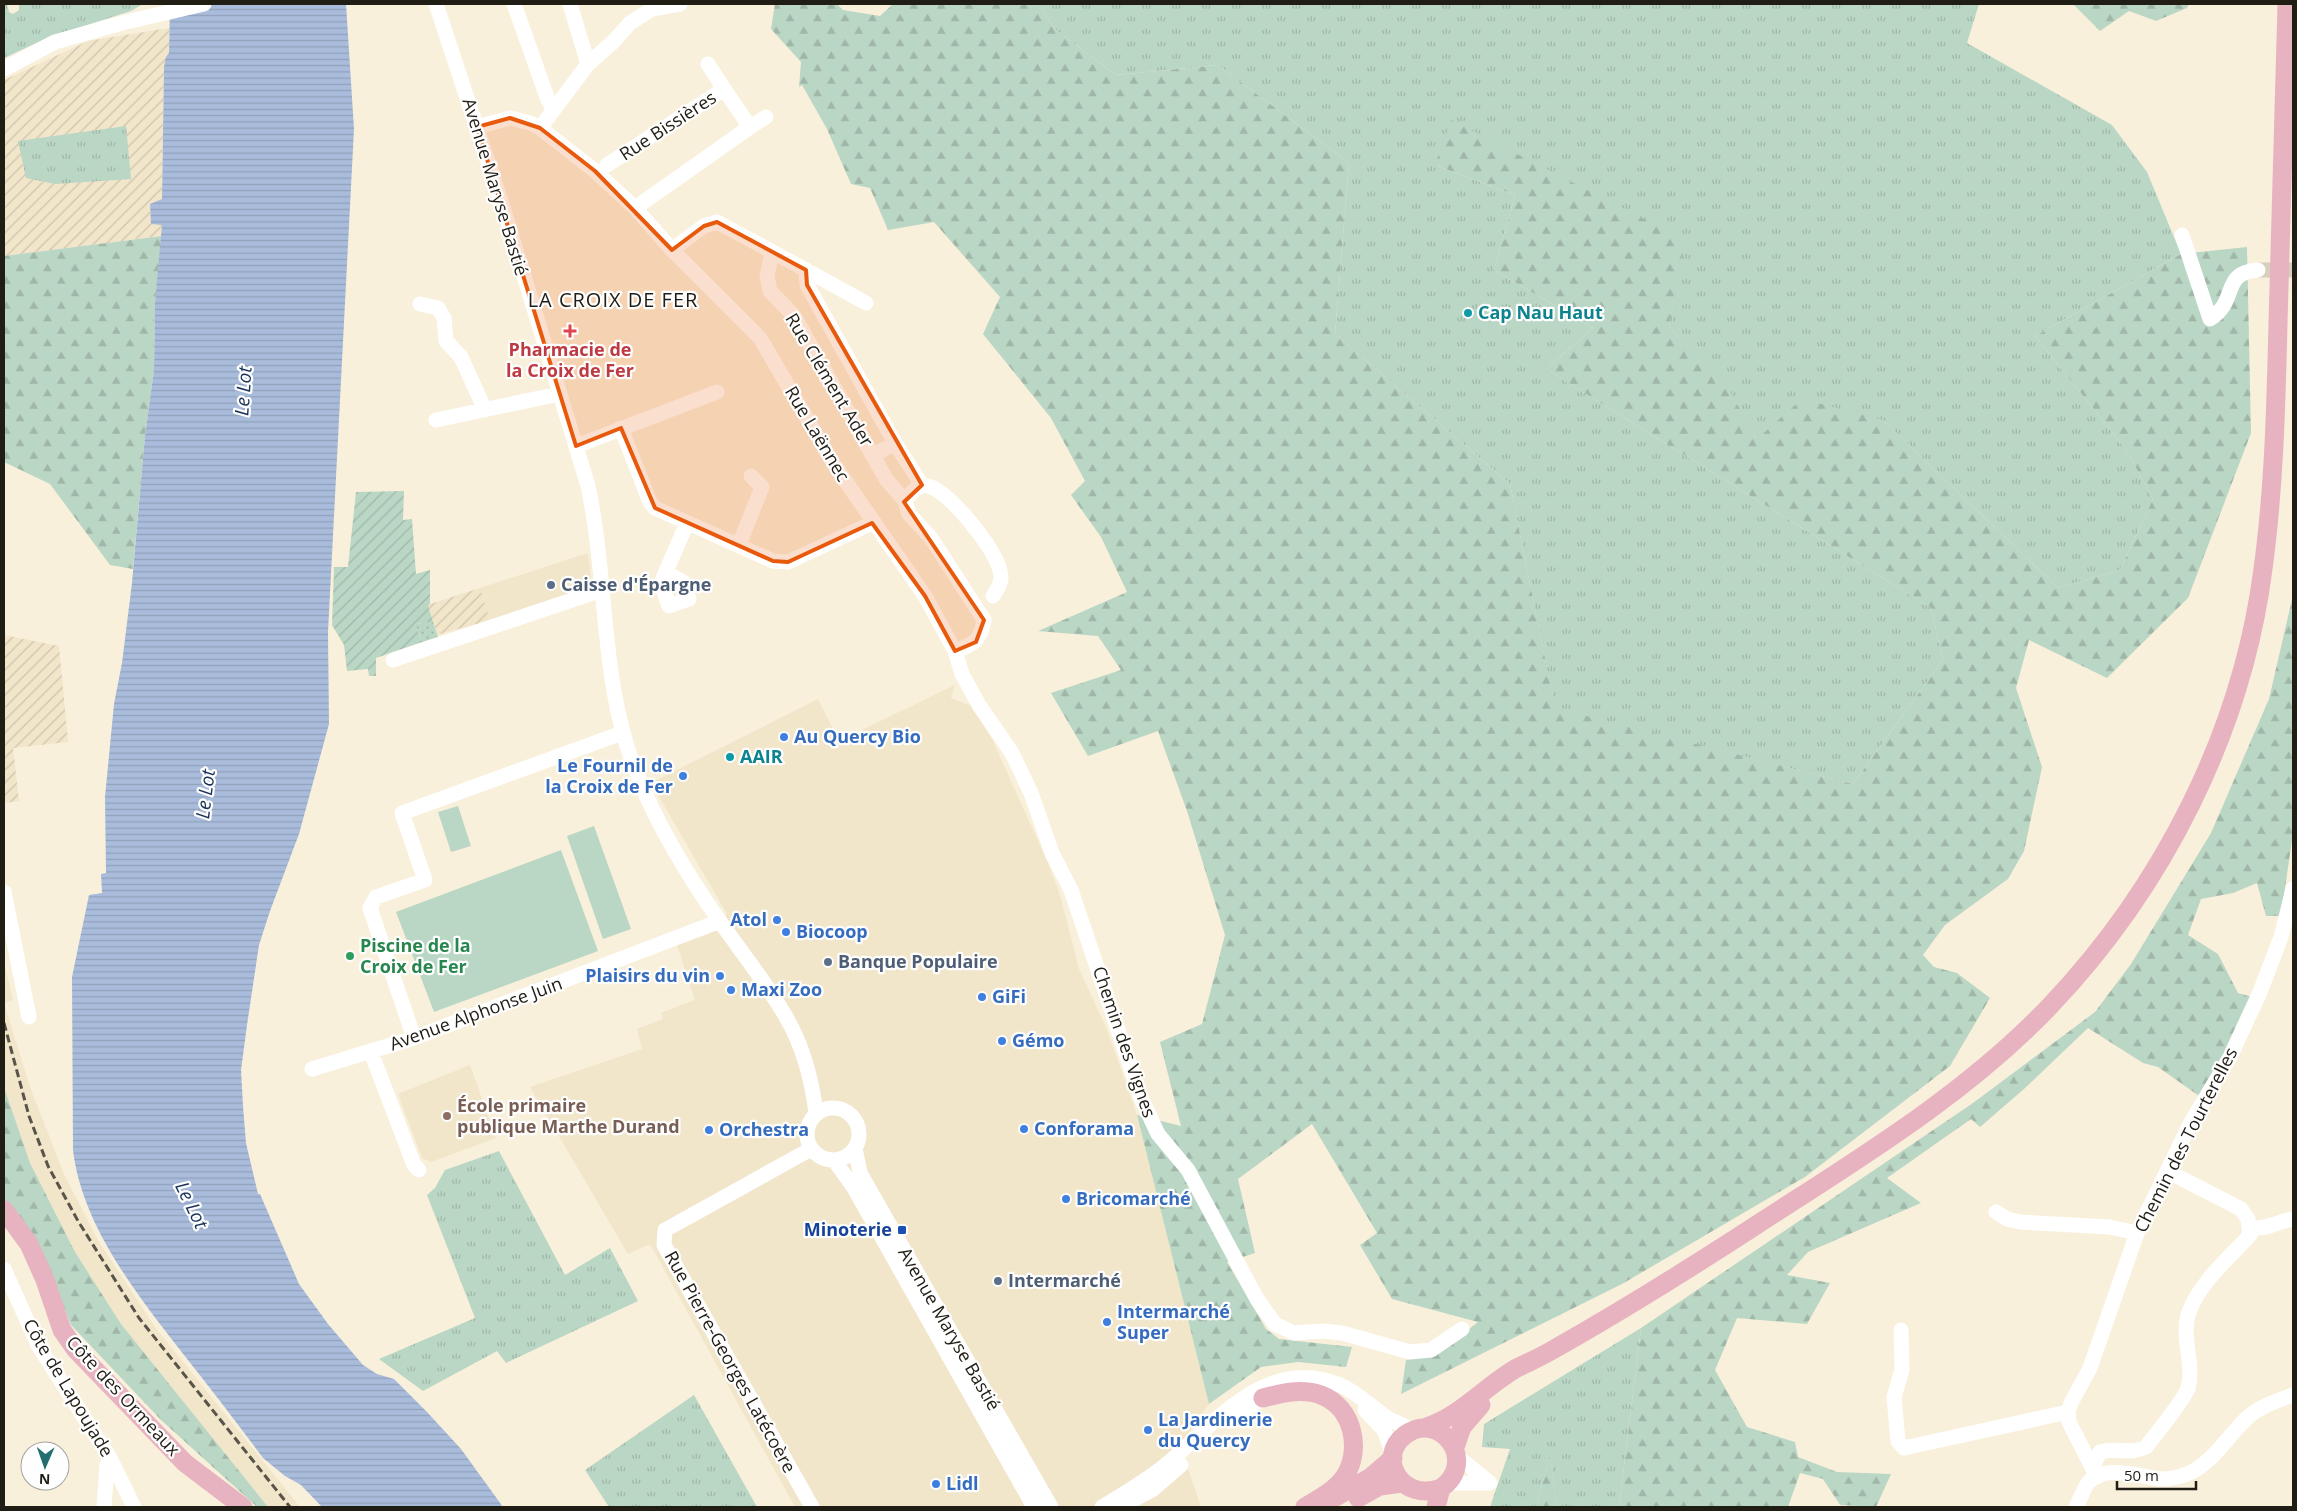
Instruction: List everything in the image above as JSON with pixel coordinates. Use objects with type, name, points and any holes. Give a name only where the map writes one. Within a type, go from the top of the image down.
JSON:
[{"type":"main road","points":[[1420,1507],[1396,1474],[1393,1456],[1397,1444],[1419,1429],[1440,1423],[1513,1371],[1555,1349],[1678,1276],[1893,1135],[1954,1092],[2048,1008],[2088,963],[2124,915],[2159,862],[2190,807],[2216,748],[2234,697],[2251,636],[2263,573],[2271,496],[2276,408],[2287,4]]},
{"type":"main road","name":"Côte des Ormeaux","points":[[4,1210],[30,1244],[43,1273],[62,1330],[76,1350],[185,1463],[243,1507]]},
{"type":"main road","points":[[1436,1507],[1445,1485],[1455,1472],[1456,1452],[1462,1427],[1491,1396],[1521,1375],[1580,1344],[1678,1276]]},
{"type":"main road","points":[[1263,1398],[1298,1391],[1320,1395],[1336,1404],[1351,1426],[1353,1453],[1350,1466],[1344,1478],[1331,1490],[1305,1507]]},
{"type":"main road","points":[[1419,1429],[1444,1434],[1456,1452]]},
{"type":"main road","points":[[1317,1507],[1371,1477],[1393,1456]]},
{"type":"main road","points":[[1342,1507],[1380,1486],[1406,1486],[1432,1492],[1445,1485]]},
{"type":"street","points":[[4,69],[55,42],[204,4]]},
{"type":"street","points":[[514,4],[548,100],[554,110]]},
{"type":"street","points":[[570,4],[588,64]]},
{"type":"street","points":[[540,128],[588,64],[640,15],[652,9],[680,4]]},
{"type":"street","name":"Avenue Maryse Bastié","points":[[435,7],[478,127],[576,446],[594,518],[610,679],[622,733],[656,817],[720,921],[787,1018],[812,1081],[831,1108],[842,1109],[854,1119],[859,1131],[855,1148],[860,1173],[1051,1507]]},
{"type":"street","points":[[708,64],[724,89]]},
{"type":"street","name":"Rue Bissières","points":[[607,166],[724,89],[750,127]]},
{"type":"street","points":[[635,208],[766,117]]},
{"type":"street","name":"Rue Laënnec","points":[[478,127],[510,118],[530,122],[540,128],[596,171],[635,208],[672,250],[760,338],[833,463],[925,596],[955,651],[962,674],[979,705],[1012,754],[1031,793],[1052,853]]},
{"type":"street","points":[[672,250],[704,226],[717,222],[866,303]]},
{"type":"street","points":[[2182,235],[2210,318],[2222,311],[2235,278],[2244,271],[2258,270]]},
{"type":"street","name":"Rue Clément Ader","points":[[772,252],[767,276],[770,291],[794,316],[886,479],[905,502],[909,514],[931,538],[984,620],[982,632],[976,642],[955,651]]},
{"type":"street","points":[[806,270],[807,285],[895,443],[922,485],[935,488],[952,501],[974,527],[999,565],[1001,580],[993,596]]},
{"type":"street","points":[[420,304],[438,308],[444,318],[446,340],[462,357],[485,410]]},
{"type":"street","points":[[576,446],[717,392]]},
{"type":"street","points":[[436,420],[559,394]]},
{"type":"street","points":[[621,428],[650,502],[656,508],[773,562],[788,562],[872,522]]},
{"type":"street","points":[[874,455],[895,443]]},
{"type":"street","points":[[739,545],[762,487],[751,476]]},
{"type":"street","points":[[905,502],[912,492],[922,485]]},
{"type":"street","points":[[666,573],[688,523]]},
{"type":"street","points":[[393,660],[602,590]]},
{"type":"street","points":[[414,1038],[370,908],[376,897],[425,880],[402,813],[622,733]]},
{"type":"street","name":"Chemin des Vignes","points":[[1052,853],[1071,890],[1141,1098],[1158,1134],[1188,1170],[1257,1299],[1275,1324],[1294,1333],[1323,1331],[1342,1333],[1410,1352],[1431,1350],[1462,1329]]},
{"type":"street","name":"Chemin des Tourterelles","points":[[2068,1412],[2090,1368],[2136,1233],[2191,1122],[2230,1057],[2287,938],[2293,890]]},
{"type":"street","points":[[4,892],[29,1017]]},
{"type":"street","name":"Avenue Alphonse Juin","points":[[312,1069],[414,1038],[720,921]]},
{"type":"street","points":[[371,1052],[414,1165],[419,1170]]},
{"type":"street","name":"Avenue Maryse Bastié","points":[[812,1081],[816,1114],[807,1130],[812,1149],[821,1157],[834,1160],[854,1188],[1034,1507]]},
{"type":"street","points":[[816,1114],[831,1108]]},
{"type":"street","points":[[834,1160],[846,1156],[855,1148]]},
{"type":"street","name":"Rue Pierre-Georges Latécoère","points":[[812,1149],[665,1230],[664,1245],[812,1507]]},
{"type":"street","points":[[2076,1507],[2095,1471],[2100,1452],[2110,1449],[2137,1452],[2146,1447],[2188,1389],[2190,1373],[2186,1333],[2189,1314],[2199,1292],[2250,1235],[2248,1219],[2241,1209],[2167,1170]]},
{"type":"street","points":[[1996,1212],[2007,1219],[2020,1222],[2110,1227],[2136,1233]]},
{"type":"street","points":[[2249,1229],[2266,1227],[2291,1219]]},
{"type":"street","name":"Côte de Lapoujade","points":[[4,1269],[38,1345],[110,1458],[134,1507]]},
{"type":"street","points":[[1901,1330],[1902,1370],[1894,1397],[1898,1441],[1904,1448],[2068,1412],[2072,1431],[2095,1471]]},
{"type":"street","points":[[1102,1507],[1146,1481],[1243,1396],[1265,1385],[1284,1380],[1312,1379],[1339,1384],[1357,1393],[1389,1419],[1419,1429]]},
{"type":"street","points":[[1121,1507],[1152,1490],[1228,1421],[1263,1398],[1284,1391],[1302,1388],[1322,1389],[1342,1395],[1360,1404],[1384,1430],[1393,1456]]},
{"type":"street","points":[[2095,1471],[2126,1472],[2161,1479],[2177,1478],[2190,1473],[2203,1464],[2247,1418],[2273,1402],[2293,1396]]},
{"type":"street","points":[[1445,1485],[1490,1483],[1456,1452]]},
{"type":"street","points":[[104,1507],[107,1464],[110,1458]]},
{"type":"highlighted area","points":[[510,118],[540,128],[595,171],[672,250],[704,226],[717,222],[806,270],[807,285],[922,485],[904,502],[984,620],[976,642],[955,651],[925,596],[872,523],[788,562],[773,561],[655,508],[621,428],[576,446],[477,127]]},
{"type":"shaded area","points":[[169,28],[169,53],[164,67],[162,200],[150,204],[151,223],[162,224],[162,236],[4,256],[4,80],[88,41]]},
{"type":"shaded area","points":[[588,553],[592,587],[490,620],[480,588]]},
{"type":"shaded area","points":[[480,588],[490,620],[437,635],[427,605]]},
{"type":"shaded area","points":[[4,635],[59,646],[68,742],[13,748],[19,801],[4,803]]},
{"type":"shaded area","points":[[955,685],[951,698],[971,706],[992,739],[1048,863],[1060,895],[1079,969],[1106,1027],[1137,1115],[1209,1404],[1180,1445],[1201,1507],[795,1507],[650,1244],[628,1254],[530,1087],[642,1049],[637,1029],[663,1019],[661,1013],[695,1000],[677,945],[709,934],[727,914],[651,783],[818,699],[839,741]]},
{"type":"shaded area","points":[[4,963],[13,1000],[4,1003]]},
{"type":"shaded area","points":[[4,1003],[30,1087],[64,1174],[99,1242],[155,1327],[300,1507],[268,1507],[121,1324],[75,1252],[30,1163],[4,1087]]},
{"type":"shaded area","name":"École primaire publique Marthe Durand","points":[[470,1065],[496,1138],[431,1162],[422,1158],[398,1094]]},
{"type":"green space","points":[[7,4],[9,12],[13,14],[19,10],[19,4],[143,4],[131,11],[47,38],[4,58],[4,5]]},
{"type":"green space","points":[[775,4],[837,4],[843,10],[880,16],[893,4],[1038,4],[1056,30],[1116,75],[1218,65],[1349,163],[1335,334],[1510,484],[1555,708],[1853,784],[1943,660],[1931,608],[1546,369],[1593,328],[1494,270],[1515,195],[1435,165],[1451,120],[1685,240],[1669,327],[1725,383],[1757,439],[1802,399],[1883,420],[2058,588],[2120,570],[2153,499],[2125,448],[2035,336],[2181,254],[2247,247],[2251,433],[2188,598],[2107,678],[2029,640],[2016,688],[2042,767],[2024,851],[2008,879],[1945,925],[1923,955],[1934,967],[1957,973],[1990,998],[1950,1066],[1805,1177],[1622,1284],[1401,1394],[1406,1360],[1439,1353],[1478,1322],[1392,1299],[1360,1245],[1377,1233],[1312,1124],[1238,1179],[1255,1253],[1227,1262],[1266,1329],[1279,1339],[1352,1347],[1346,1367],[1298,1362],[1261,1367],[1209,1404],[1137,1115],[1181,1126],[1160,1042],[1202,1024],[1225,935],[1187,811],[1158,731],[1088,756],[1051,693],[1121,670],[1098,636],[1038,631],[1127,592],[1101,537],[1071,495],[1085,481],[1051,418],[983,334],[1000,297],[934,222],[888,230],[870,188],[851,184],[827,129],[802,85],[799,87],[801,62],[771,29]]},
{"type":"green space","points":[[1038,4],[1979,4],[1967,43],[2112,125],[2147,172],[2181,254],[2035,336],[2125,448],[2153,499],[2120,570],[2058,588],[1883,420],[1757,439],[1724,383],[1669,327],[1684,240],[1435,165],[1515,195],[1494,270],[1593,328],[1546,369],[1931,608],[1943,660],[1853,784],[1555,709],[1510,484],[1335,334],[1349,163],[1218,65],[1116,75],[1056,30]]},
{"type":"green space","points":[[2073,4],[2189,4],[2187,8],[2156,21],[2129,11],[2100,31]]},
{"type":"green space","points":[[126,126],[131,179],[55,184],[26,178],[18,141]]},
{"type":"green space","points":[[162,236],[155,303],[154,370],[145,436],[133,569],[110,565],[50,484],[4,462],[4,256]]},
{"type":"green space","points":[[404,491],[403,520],[412,519],[416,574],[430,570],[430,604],[428,606],[433,622],[415,624],[422,642],[376,658],[376,676],[369,676],[368,669],[347,671],[344,645],[332,625],[334,567],[348,567],[356,492]]},
{"type":"green space","points":[[2293,595],[2293,833],[2281,916],[2266,916],[2257,883],[2233,893],[2201,899],[2188,935],[2218,954],[2238,993],[2252,997],[2202,1098],[2158,1067],[2143,1063],[2088,1028],[2024,1089],[1980,1127],[1971,1119],[1887,1178],[1921,1203],[1808,1252],[1787,1275],[1830,1283],[1807,1324],[1737,1318],[1715,1370],[1747,1427],[1795,1442],[1798,1457],[1837,1472],[1891,1474],[1876,1507],[1840,1505],[1823,1479],[1800,1473],[1788,1507],[1619,1507],[1641,1328],[1973,1103],[2095,1012],[2131,964],[2211,833],[2269,699]]},
{"type":"green space","points":[[433,622],[438,637],[422,642],[415,624]]},
{"type":"green space","points":[[458,806],[471,846],[451,852],[438,812]]},
{"type":"green space","points":[[594,826],[631,929],[603,939],[567,836]]},
{"type":"green space","points":[[561,850],[598,951],[434,1012],[396,912]]},
{"type":"green space","points":[[4,1087],[30,1163],[75,1252],[121,1324],[268,1507],[257,1507],[161,1420],[71,1325],[37,1240],[4,1201]]},
{"type":"green space","points":[[499,1151],[565,1275],[610,1248],[638,1301],[506,1363],[497,1351],[423,1391],[379,1359],[475,1318],[427,1195],[435,1188],[445,1170]]},
{"type":"green space","points":[[1641,1328],[1619,1507],[1557,1507],[1550,1456],[1536,1507],[1490,1507],[1510,1449],[1482,1447],[1484,1424]]},
{"type":"green space","points":[[694,1395],[757,1507],[609,1507],[585,1470]]},
{"type":"green space","points":[[1550,1455],[1557,1507],[1536,1507]]},
{"type":"water","name":"Le Lot","points":[[170,4],[346,4],[354,129],[328,632],[329,724],[299,834],[259,945],[241,1070],[246,1143],[258,1194],[260,1194],[299,1284],[328,1324],[363,1365],[377,1374],[394,1379],[461,1449],[503,1507],[322,1507],[301,1485],[285,1476],[263,1458],[149,1309],[131,1284],[100,1233],[78,1178],[73,1150],[72,977],[89,895],[102,893],[101,874],[106,873],[105,797],[114,704],[122,663],[132,583],[145,436],[154,370],[155,303],[162,225],[151,224],[150,204],[162,199],[164,67],[169,53]]},
{"type":"tunnel","points":[[2258,270],[2293,270]]},
{"type":"railway","points":[[4,1023],[29,1116],[48,1166],[78,1221],[139,1318],[290,1507]]},
{"type":"place","name":"Cap Nau Haut","points":[[1468,313]]},
{"type":"place","name":"Pharmacie de la Croix de Fer","points":[[570,331]]},
{"type":"place","name":"Caisse d'Épargne","points":[[551,585]]},
{"type":"place","name":"Au Quercy Bio","points":[[784,737]]},
{"type":"place","name":"AAIR","points":[[730,757]]},
{"type":"place","name":"Le Fournil de la Croix de Fer","points":[[683,776]]},
{"type":"place","name":"Atol","points":[[777,920]]},
{"type":"place","name":"Biocoop","points":[[786,932]]},
{"type":"place","name":"Piscine de la Croix de Fer","points":[[350,956]]},
{"type":"place","name":"Banque Populaire","points":[[828,962]]},
{"type":"place","name":"Plaisirs du vin","points":[[720,976]]},
{"type":"place","name":"Maxi Zoo","points":[[731,990]]},
{"type":"place","name":"GiFi","points":[[982,997]]},
{"type":"place","name":"Gémo","points":[[1002,1041]]},
{"type":"place","name":"École primaire publique Marthe Durand","points":[[447,1116]]},
{"type":"place","name":"Conforama","points":[[1024,1129]]},
{"type":"place","name":"Orchestra","points":[[709,1130]]},
{"type":"place","name":"Bricomarché","points":[[1066,1199]]},
{"type":"place","name":"Minoterie","points":[[902,1230]]},
{"type":"place","name":"Intermarché","points":[[998,1281]]},
{"type":"place","name":"Intermarché Super","points":[[1107,1322]]},
{"type":"place","name":"La Jardinerie du Quercy","points":[[1148,1430]]},
{"type":"place","name":"Lidl","points":[[936,1484]]},
{"type":"district","name":"LA CROIX DE FER","points":[[613,300]]}]
